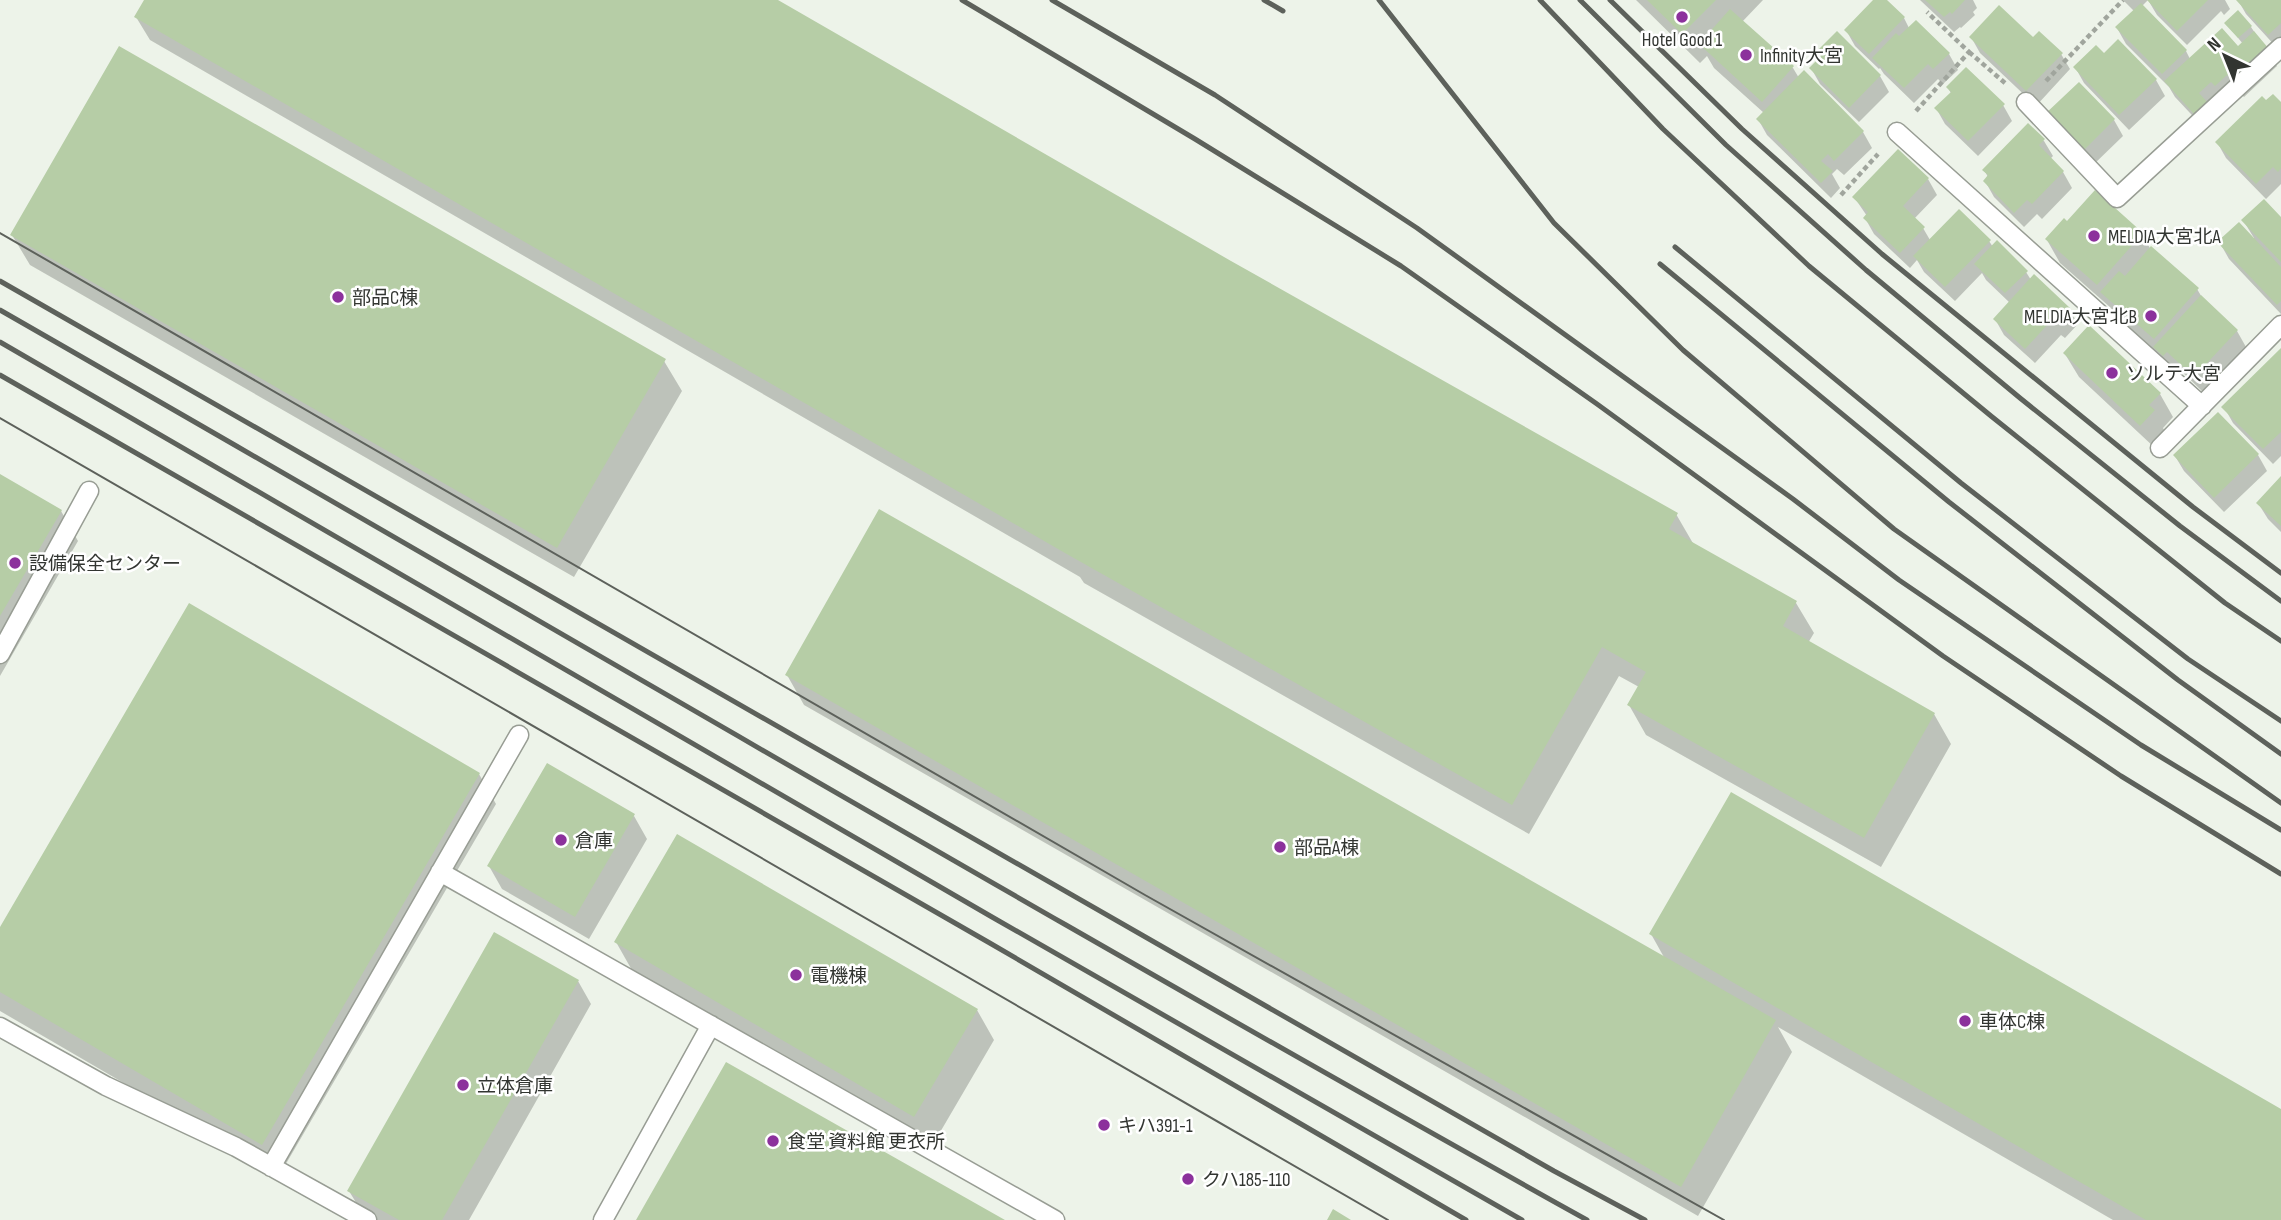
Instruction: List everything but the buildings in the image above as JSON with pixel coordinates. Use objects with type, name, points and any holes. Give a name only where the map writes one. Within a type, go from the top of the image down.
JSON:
[{"type":"lane","points":[[2026,102],[2117,198],[2281,47]]},
{"type":"lane","points":[[1898,132],[2202,406]]},
{"type":"lane","points":[[2160,448],[2281,325]]},
{"type":"lane","points":[[0,654],[89,491]]},
{"type":"lane","points":[[271,1167],[519,735]]},
{"type":"lane","points":[[440,872],[1055,1220]]},
{"type":"lane","points":[[603,1220],[711,1025]]},
{"type":"lane","points":[[0,1027],[106,1086],[236,1147],[368,1220]]},
{"type":"path","points":[[1927,12],[2026,102],[2123,0]]},
{"type":"path","points":[[1841,195],[1969,52]]},
{"type":"tram line","points":[[0,233],[1145,895],[1724,1220]]},
{"type":"tram line","points":[[0,418],[1388,1220]]},
{"type":"railway","points":[[962,0],[1401,266],[1597,404],[1943,656],[2121,776],[2281,874]]},
{"type":"railway","points":[[1052,0],[1215,95],[1417,228],[1793,499],[1899,580],[2141,745],[2281,830]]},
{"type":"railway","points":[[1264,0],[1283,11]]},
{"type":"railway","points":[[1379,0],[1554,223],[1683,350],[1894,529],[2281,803]]},
{"type":"railway","points":[[1540,0],[1663,129],[1809,266],[2225,603],[2281,641]]},
{"type":"railway","points":[[1580,0],[1726,145],[1866,270],[2180,526],[2281,601]]},
{"type":"railway","points":[[1610,0],[1742,129],[1882,254],[2193,507],[2281,573]]},
{"type":"railway","points":[[1675,247],[1961,483],[2188,659],[2281,721]]},
{"type":"railway","points":[[1660,264],[1949,502],[2178,680],[2281,754]]},
{"type":"railway","points":[[0,281],[1554,1171],[1645,1220]]},
{"type":"railway","points":[[0,310],[990,881],[1587,1220]]},
{"type":"railway","points":[[0,342],[992,917],[1522,1220]]},
{"type":"railway","points":[[0,375],[988,942],[1466,1220]]},
{"type":"place","name":"Hotel Good 1","points":[[1682,17]]},
{"type":"place","name":"Infinity大宮","points":[[1746,55]]},
{"type":"place","name":"MELDIA大宮北A","points":[[2094,236]]},
{"type":"place","name":"部品C棟","points":[[338,297]]},
{"type":"place","name":"MELDIA大宮北B","points":[[2151,316]]},
{"type":"place","name":"ソルテ大宮","points":[[2112,373]]},
{"type":"place","name":"設備保全センター","points":[[15,563]]},
{"type":"place","name":"倉庫","points":[[561,840]]},
{"type":"place","name":"部品A棟","points":[[1280,847]]},
{"type":"place","name":"電機棟","points":[[796,975]]},
{"type":"place","name":"車体C棟","points":[[1965,1021]]},
{"type":"place","name":"立体倉庫","points":[[463,1085]]},
{"type":"place","name":"キハ391-1","points":[[1104,1125]]},
{"type":"place","name":"食堂 資料館 更衣所","points":[[773,1141]]},
{"type":"place","name":"クハ185-110","points":[[1188,1179]]}]
